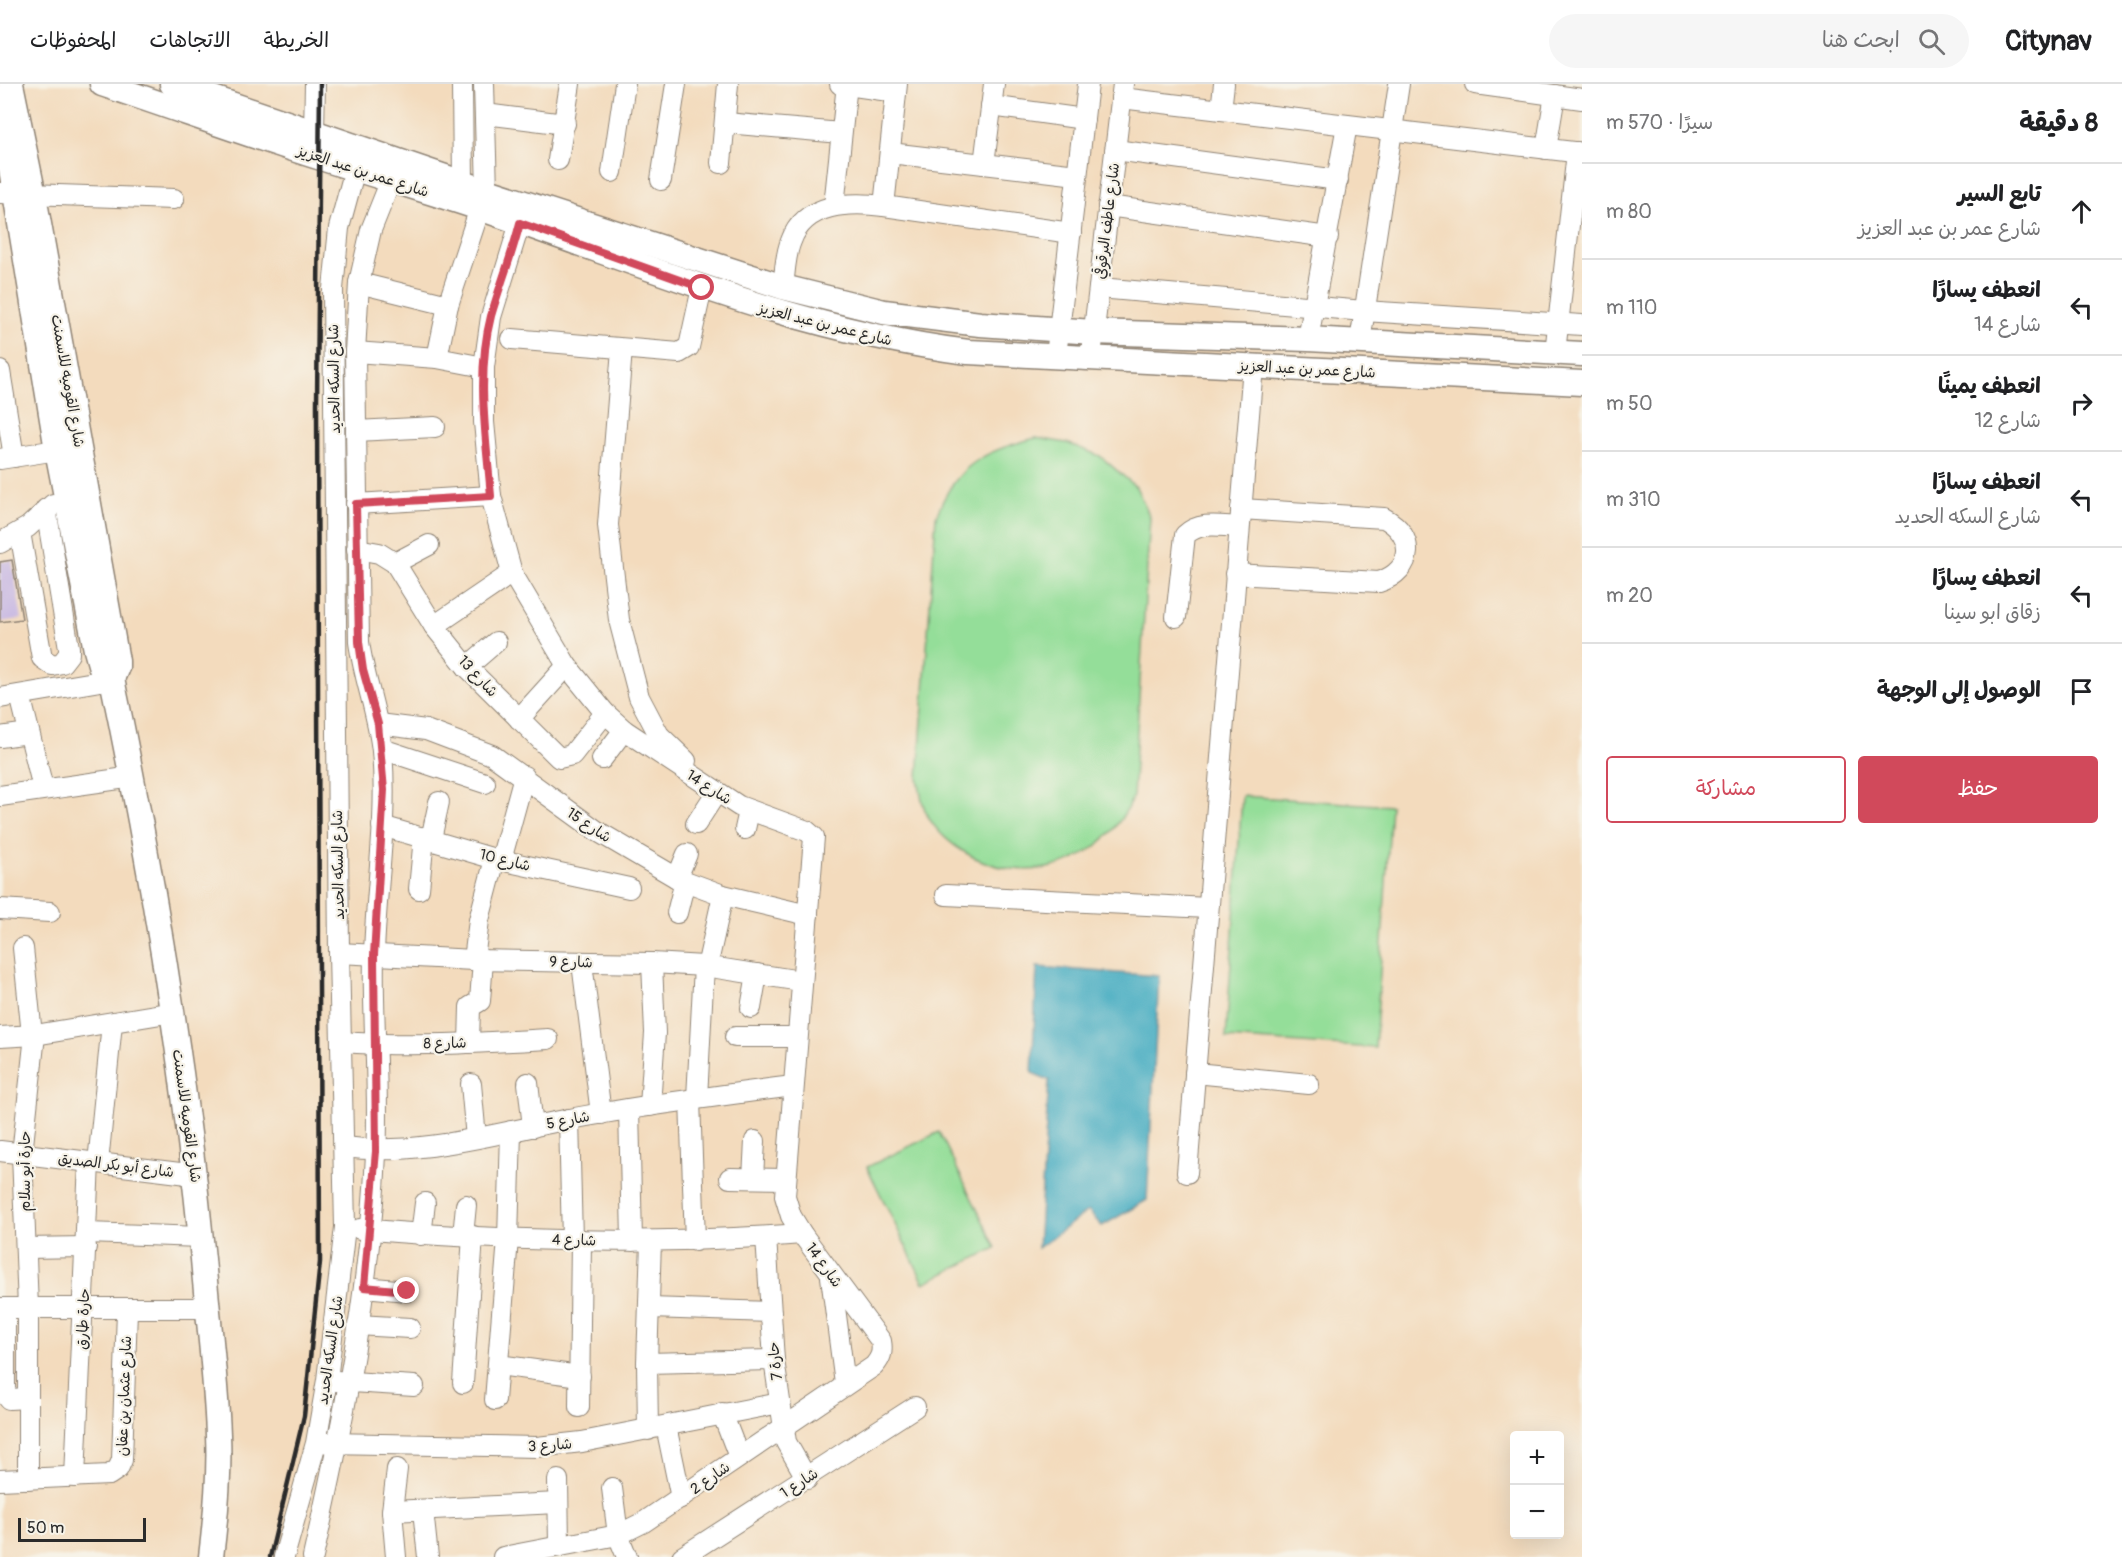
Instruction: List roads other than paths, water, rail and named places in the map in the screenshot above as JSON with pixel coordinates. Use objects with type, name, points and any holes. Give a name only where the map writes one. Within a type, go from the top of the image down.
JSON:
[{"type":"main road","name":"شارع القوميه للاسمنت","points":[[11,84],[17,194],[57,450],[67,501],[117,660],[112,679],[133,777],[173,1012],[196,1174],[218,1436],[218,1497],[211,1557]]},
{"type":"main road","name":"شارع عمر بن عبد العزيز","points":[[102,84],[283,133],[314,132],[463,183],[483,200],[520,223],[702,288],[797,318],[909,345],[968,352],[1582,383]]},
{"type":"main road","name":"شارع عمر بن عبد العزيز","points":[[172,84],[283,133],[355,169],[391,180],[483,200],[783,287],[884,312],[1059,330],[1308,339],[1582,354]]},
{"type":"main road","name":"شارع القوميه للاسمنت","points":[[0,101],[67,501]]},
{"type":"street","points":[[314,132],[315,84]]},
{"type":"street","points":[[462,84],[463,183]]},
{"type":"street","points":[[437,358],[448,305],[483,200],[484,84]]},
{"type":"street","points":[[558,160],[570,84]]},
{"type":"street","points":[[612,172],[625,84]]},
{"type":"street","points":[[661,180],[676,84]]},
{"type":"street","points":[[721,163],[728,84]]},
{"type":"street","points":[[840,84],[897,88],[884,206]]},
{"type":"street","points":[[834,206],[847,84]]},
{"type":"street","points":[[984,164],[994,84]]},
{"type":"street","points":[[1056,356],[1088,84]]},
{"type":"street","points":[[1221,110],[1224,84]]},
{"type":"street","points":[[1360,342],[1399,84]]},
{"type":"street","points":[[1476,84],[1532,88],[1582,99]]},
{"type":"street","points":[[1122,91],[1221,110],[1580,153],[1556,353]]},
{"type":"street","name":"شارع عاطف البرقوقي","points":[[1091,358],[1122,91]]},
{"type":"street","points":[[1546,148],[1555,94]]},
{"type":"street","points":[[991,106],[1084,119]]},
{"type":"street","points":[[485,114],[565,124]]},
{"type":"street","points":[[726,123],[841,133]]},
{"type":"street","points":[[1308,339],[1347,125]]},
{"type":"street","points":[[1115,150],[1338,180]]},
{"type":"street","points":[[890,153],[1077,175]]},
{"type":"street","name":"شارع السكه الحديد","points":[[284,1557],[316,1443],[327,1380],[345,1227],[339,953],[333,289],[339,228],[355,169]]},
{"type":"street","name":"شارع السكه الحديد","points":[[313,1557],[338,1444],[364,1287],[371,1230],[376,1151],[374,955],[384,790],[378,724],[363,670],[359,642],[355,352],[359,283],[371,230],[391,180]]},
{"type":"street","points":[[17,194],[174,199]]},
{"type":"street","points":[[783,287],[790,243],[796,229],[807,218],[834,206],[865,204],[884,206],[1071,233]]},
{"type":"street","points":[[1108,206],[1328,237]]},
{"type":"street","name":"شارع 14","points":[[520,223],[491,317],[484,367],[484,422],[491,496],[512,573],[567,666],[605,713],[624,730],[716,793],[747,820],[812,833],[814,842],[786,1179],[788,1208],[802,1234],[881,1341]]},
{"type":"street","points":[[359,283],[448,305]]},
{"type":"street","points":[[512,339],[673,354],[689,347],[702,288]]},
{"type":"street","points":[[1099,288],[1315,307],[1582,325]]},
{"type":"street","points":[[622,349],[608,525],[619,620],[639,697],[659,735],[691,765]]},
{"type":"street","points":[[355,352],[437,358],[484,367]]},
{"type":"street","points":[[1187,1173],[1253,366]]},
{"type":"street","points":[[0,371],[7,458],[57,450]]},
{"type":"street","points":[[356,431],[435,427]]},
{"type":"street","points":[[356,504],[491,496]]},
{"type":"street","points":[[20,532],[42,658],[52,664],[62,663],[67,660],[69,648],[67,501]]},
{"type":"street","points":[[0,543],[67,501]]},
{"type":"street","points":[[1176,617],[1185,535],[1193,527],[1240,518],[1384,518],[1395,524],[1403,533],[1407,545],[1406,558],[1396,574],[1379,582],[1236,574]]},
{"type":"street","points":[[357,549],[379,553],[395,563],[429,545]]},
{"type":"street","name":"شارع 13","points":[[395,563],[434,626],[467,667],[554,754],[567,758],[605,713]]},
{"type":"street","points":[[434,626],[512,573]]},
{"type":"street","points":[[467,667],[496,642]]},
{"type":"street","points":[[519,719],[567,666]]},
{"type":"street","points":[[0,698],[112,679]]},
{"type":"street","points":[[20,695],[43,788]]},
{"type":"street","name":"شارع 15","points":[[378,724],[426,730],[492,754],[597,831],[681,880],[723,894],[808,915]]},
{"type":"street","points":[[602,759],[624,730]]},
{"type":"street","points":[[0,737],[30,733]]},
{"type":"street","points":[[382,749],[485,783]]},
{"type":"street","points":[[469,1043],[470,1007],[480,1001],[479,920],[524,776]]},
{"type":"street","points":[[0,796],[43,788],[133,777]]},
{"type":"street","points":[[696,824],[716,793]]},
{"type":"street","points":[[419,889],[427,838],[439,802]]},
{"type":"street","name":"شارع 10","points":[[382,826],[498,860],[629,888]]},
{"type":"street","points":[[678,913],[681,880],[687,854]]},
{"type":"street","points":[[695,1241],[693,1099],[706,966],[723,894]]},
{"type":"street","points":[[945,895],[1208,908]]},
{"type":"street","points":[[0,909],[50,912]]},
{"type":"street","name":"حارة أبو سلام","points":[[23,948],[34,1035],[22,1154],[28,1308],[28,1479]]},
{"type":"street","name":"شارع 9","points":[[339,953],[478,960],[706,966],[801,981]]},
{"type":"street","points":[[582,963],[601,1114]]},
{"type":"street","points":[[650,1106],[655,1033],[652,963]]},
{"type":"street","points":[[751,1008],[757,974]]},
{"type":"street","points":[[0,1037],[34,1035],[173,1012]]},
{"type":"street","name":"حارة طارق","points":[[75,1477],[86,1240],[112,1023]]},
{"type":"street","points":[[735,1037],[796,1037]]},
{"type":"street","name":"شارع 8","points":[[341,1042],[469,1043],[549,1039]]},
{"type":"street","points":[[1195,1073],[1309,1084]]},
{"type":"street","points":[[528,1083],[533,1127]]},
{"type":"street","points":[[471,1084],[476,1138]]},
{"type":"street","name":"شارع 5","points":[[344,1147],[376,1151],[476,1138],[629,1109],[792,1086]]},
{"type":"street","points":[[629,1109],[650,1308],[647,1363],[657,1428],[681,1498]]},
{"type":"street","points":[[569,1119],[577,1240],[579,1407]]},
{"type":"street","points":[[495,1400],[508,1239],[511,1131]]},
{"type":"street","points":[[753,1178],[755,1141]]},
{"type":"street","name":"شارع أبو بكر الصديق","points":[[0,1151],[196,1174]]},
{"type":"street","points":[[730,1178],[786,1179]]},
{"type":"street","points":[[421,1235],[425,1203]]},
{"type":"street","points":[[463,1383],[468,1236],[466,1205]]},
{"type":"street","name":"شارع 4","points":[[345,1227],[421,1235],[508,1239],[695,1241],[802,1234]]},
{"type":"street","name":"حارة 7","points":[[766,1236],[774,1360],[786,1442],[807,1479]]},
{"type":"street","points":[[26,1248],[86,1240],[201,1237]]},
{"type":"street","points":[[831,1274],[845,1384]]},
{"type":"street","points":[[364,1287],[407,1291]]},
{"type":"street","points":[[28,1398],[6,1397],[2,1363],[3,1308],[127,1310],[207,1308]]},
{"type":"street","points":[[650,1308],[771,1312]]},
{"type":"street","name":"شارع عثمان بن عفان","points":[[0,1480],[109,1475],[121,1464],[127,1310]]},
{"type":"street","points":[[358,1325],[410,1328]]},
{"type":"street","name":"شارع 2","points":[[503,1557],[618,1535],[681,1498],[874,1366],[881,1358],[881,1341]]},
{"type":"street","points":[[647,1363],[774,1360]]},
{"type":"street","points":[[498,1365],[580,1376]]},
{"type":"street","points":[[327,1380],[414,1386]]},
{"type":"street","name":"شارع 3","points":[[316,1443],[537,1447],[582,1442],[780,1403]]},
{"type":"street","name":"شارع 1","points":[[682,1557],[807,1479],[915,1407]]},
{"type":"street","points":[[722,1413],[739,1457]]},
{"type":"street","points":[[396,1557],[392,1511],[397,1469]]},
{"type":"street","points":[[558,1480],[559,1545]]},
{"type":"street","points":[[612,1488],[618,1535],[627,1557]]},
{"type":"street","points":[[392,1511],[558,1503]]},
{"type":"street","points":[[423,1510],[428,1557]]},
{"type":"water","points":[[1037,967],[1159,976],[1147,1200],[1102,1226],[1088,1211],[1038,1248],[1049,1080],[1032,1073]]},
{"type":"railway","points":[[270,1557],[304,1416],[320,1262],[317,405],[320,84]]}]
